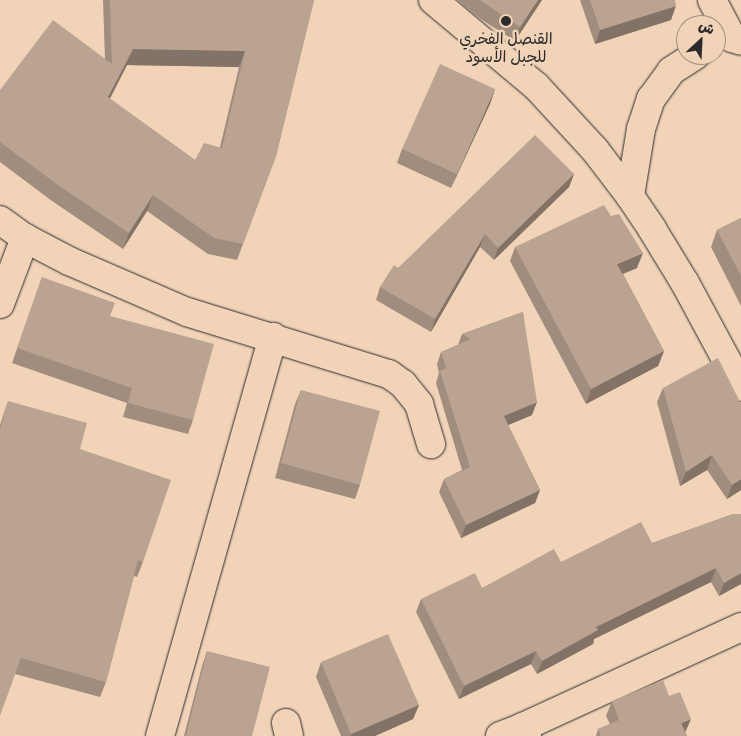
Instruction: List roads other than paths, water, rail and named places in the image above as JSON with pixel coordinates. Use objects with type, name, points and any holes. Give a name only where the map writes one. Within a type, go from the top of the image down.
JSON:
[{"type":"street","points":[[433,0],[536,86],[583,137],[630,196],[685,283],[741,388]]},
{"type":"street","points":[[712,0],[730,42]]},
{"type":"street","points":[[630,196],[641,129],[651,99],[671,71],[680,65]]},
{"type":"street","points":[[0,220],[25,238],[69,261],[187,312],[389,374],[403,384],[420,404],[431,444]]},
{"type":"street","points":[[0,304],[25,238]]},
{"type":"street","points":[[160,736],[273,337]]},
{"type":"street","points":[[517,733],[741,627]]},
{"type":"place","name":"القنصل الفخري للجبل الأسود","points":[[506,21]]}]
